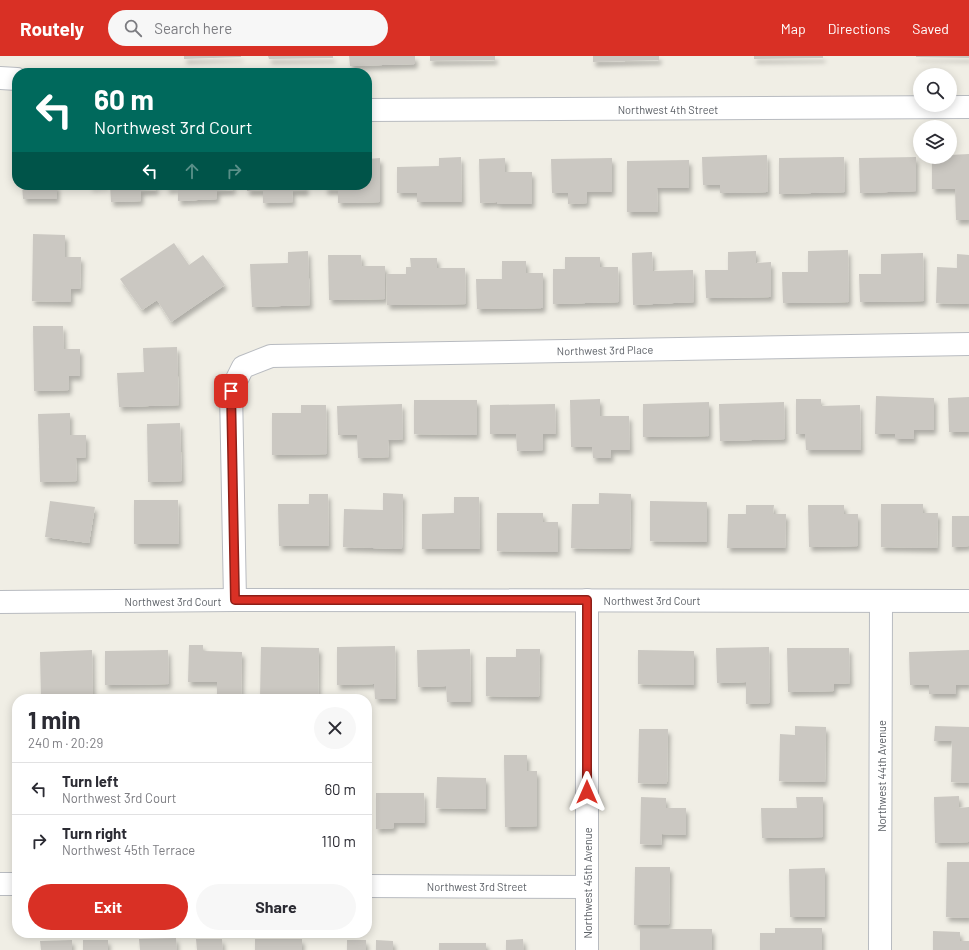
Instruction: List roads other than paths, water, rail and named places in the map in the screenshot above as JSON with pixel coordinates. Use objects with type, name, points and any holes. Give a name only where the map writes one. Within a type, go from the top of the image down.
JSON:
[{"type":"street","points":[[0,78],[12,79]]},
{"type":"street","name":"Northwest 4th Street","points":[[372,110],[969,107]]},
{"type":"street","name":"Northwest 3rd Place","points":[[235,600],[231,391],[244,367],[271,356],[969,344]]},
{"type":"street","name":"Northwest 3rd Court","points":[[0,602],[235,600],[969,601]]},
{"type":"street","name":"Northwest 45th Avenue","points":[[587,600],[587,950]]},
{"type":"street","name":"Northwest 44th Avenue","points":[[880,950],[881,602]]},
{"type":"street","points":[[0,884],[12,884]]},
{"type":"street","name":"Northwest 3rd Street","points":[[372,886],[587,886]]}]
